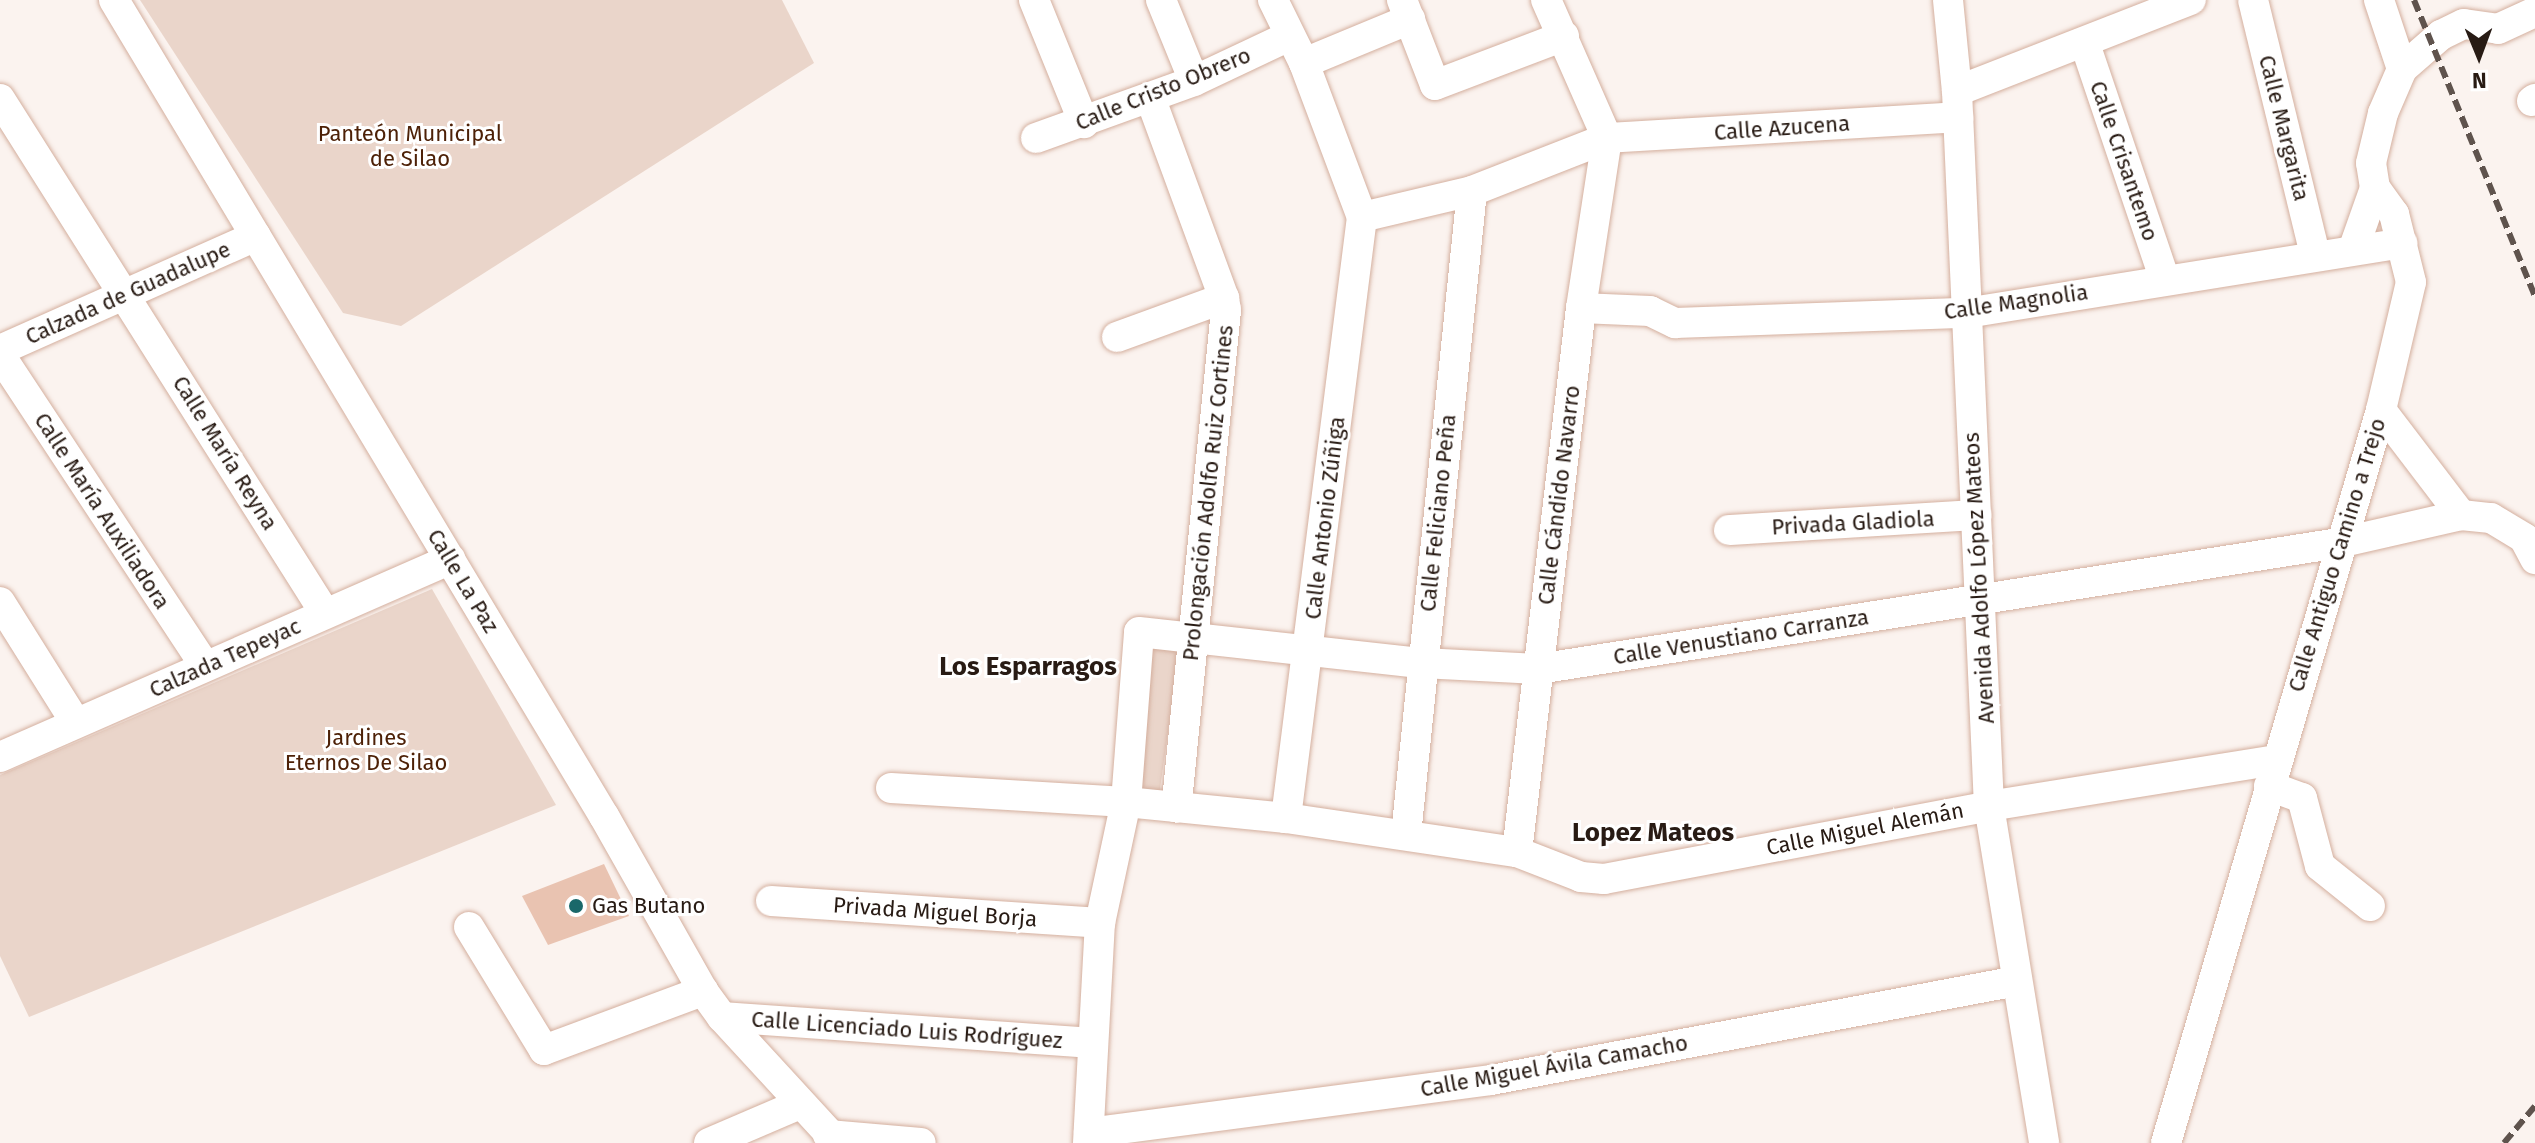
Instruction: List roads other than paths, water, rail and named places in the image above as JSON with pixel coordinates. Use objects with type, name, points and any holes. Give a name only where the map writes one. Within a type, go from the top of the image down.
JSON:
[{"type":"street","name":"Calle La Paz","points":[[114,0],[604,816],[703,991],[722,1017],[833,1139]]},
{"type":"street","points":[[1034,0],[1084,123]]},
{"type":"street","points":[[1161,0],[1194,81]]},
{"type":"street","points":[[1273,0],[1304,63],[1362,217]]},
{"type":"street","points":[[1546,0],[1607,138]]},
{"type":"street","name":"Calle Azucena","points":[[1362,217],[1472,191],[1607,138],[1957,104],[2085,44],[2191,0]]},
{"type":"street","name":"Calle Margarita","points":[[2253,0],[2315,255]]},
{"type":"street","points":[[2379,0],[2402,69]]},
{"type":"street","name":"Avenida Adolfo López Mateos","points":[[1950,4],[1982,599],[1989,806],[2044,1143]]},
{"type":"street","points":[[1304,63],[1406,9],[1435,85],[1564,36]]},
{"type":"street","points":[[2353,250],[2375,188],[2371,163],[2383,113],[2402,69],[2462,12],[2498,29],[2535,12]]},
{"type":"street","name":"Calle Cristo Obrero","points":[[1036,138],[1194,81],[1289,36]]},
{"type":"street","name":"Calle Crisantemo","points":[[2085,44],[2164,278]]},
{"type":"street","name":"Prolongación Adolfo Ruiz Cortines","points":[[1150,97],[1224,298],[1176,807]]},
{"type":"street","name":"Calle María Reyna","points":[[0,99],[325,613]]},
{"type":"street","name":"Calle Cándido Navarro","points":[[1517,852],[1581,308],[1607,138]]},
{"type":"street","name":"Calle Antiguo Camino a Trejo","points":[[2166,1143],[2339,543],[2381,410],[2411,282],[2394,214],[2375,188]]},
{"type":"street","name":"Calle Feliciano Peña","points":[[1406,835],[1472,191]]},
{"type":"street","name":"Calle Antonio Zúñiga","points":[[1286,818],[1362,217]]},
{"type":"street","name":"Calzada de Guadalupe","points":[[0,353],[124,293],[256,236]]},
{"type":"street","name":"Calle Magnolia","points":[[1581,308],[1650,311],[1675,323],[1966,313],[2164,278],[2402,243]]},
{"type":"street","points":[[1117,337],[1224,298]]},
{"type":"street","name":"Calle María Auxiliadora","points":[[0,353],[205,666]]},
{"type":"street","points":[[2381,410],[2461,515],[2491,518],[2524,538],[2535,559]]},
{"type":"street","name":"Privada Gladiola","points":[[1729,530],[1977,515]]},
{"type":"street","name":"Calle Venustiano Carranza","points":[[1126,802],[1139,632],[1422,663],[1538,669],[2339,543],[2461,515]]},
{"type":"street","name":"Calzada Tepeyac","points":[[0,757],[450,559]]},
{"type":"street","points":[[0,602],[76,723]]},
{"type":"street","points":[[2272,773],[2302,798],[2320,866],[2370,906]]},
{"type":"street","name":"Calle Miguel Alemán","points":[[891,788],[1126,802],[1286,818],[1517,852],[1581,877],[1604,879],[1989,806],[2272,773]]},
{"type":"street","points":[[1088,1138],[1100,923],[1126,802]]},
{"type":"street","name":"Privada Miguel Borja","points":[[771,901],[1100,923]]},
{"type":"street","points":[[469,927],[544,1050],[703,991]]},
{"type":"street","name":"Calle Miguel Ávila Camacho","points":[[1088,1138],[1491,1080],[2017,981]]},
{"type":"street","name":"Calle Licenciado Luis Rodríguez","points":[[722,1017],[1092,1043]]},
{"type":"street","points":[[709,1143],[800,1104]]},
{"type":"street","points":[[833,1139],[921,1143]]},
{"type":"railway","points":[[2414,0],[2535,297]]},
{"type":"railway","points":[[2504,1143],[2535,1106]]},
{"type":"place","name":"Gas Butano","points":[[576,906]]},
{"type":"district","name":"Los Esparragos","points":[[1028,667]]},
{"type":"district","name":"Lopez Mateos","points":[[1653,833]]},
{"type":"park label","name":"Panteón Municipal de Silao","points":[[410,146]]},
{"type":"park label","name":"Jardines Eternos De Silao","points":[[366,750]]}]
